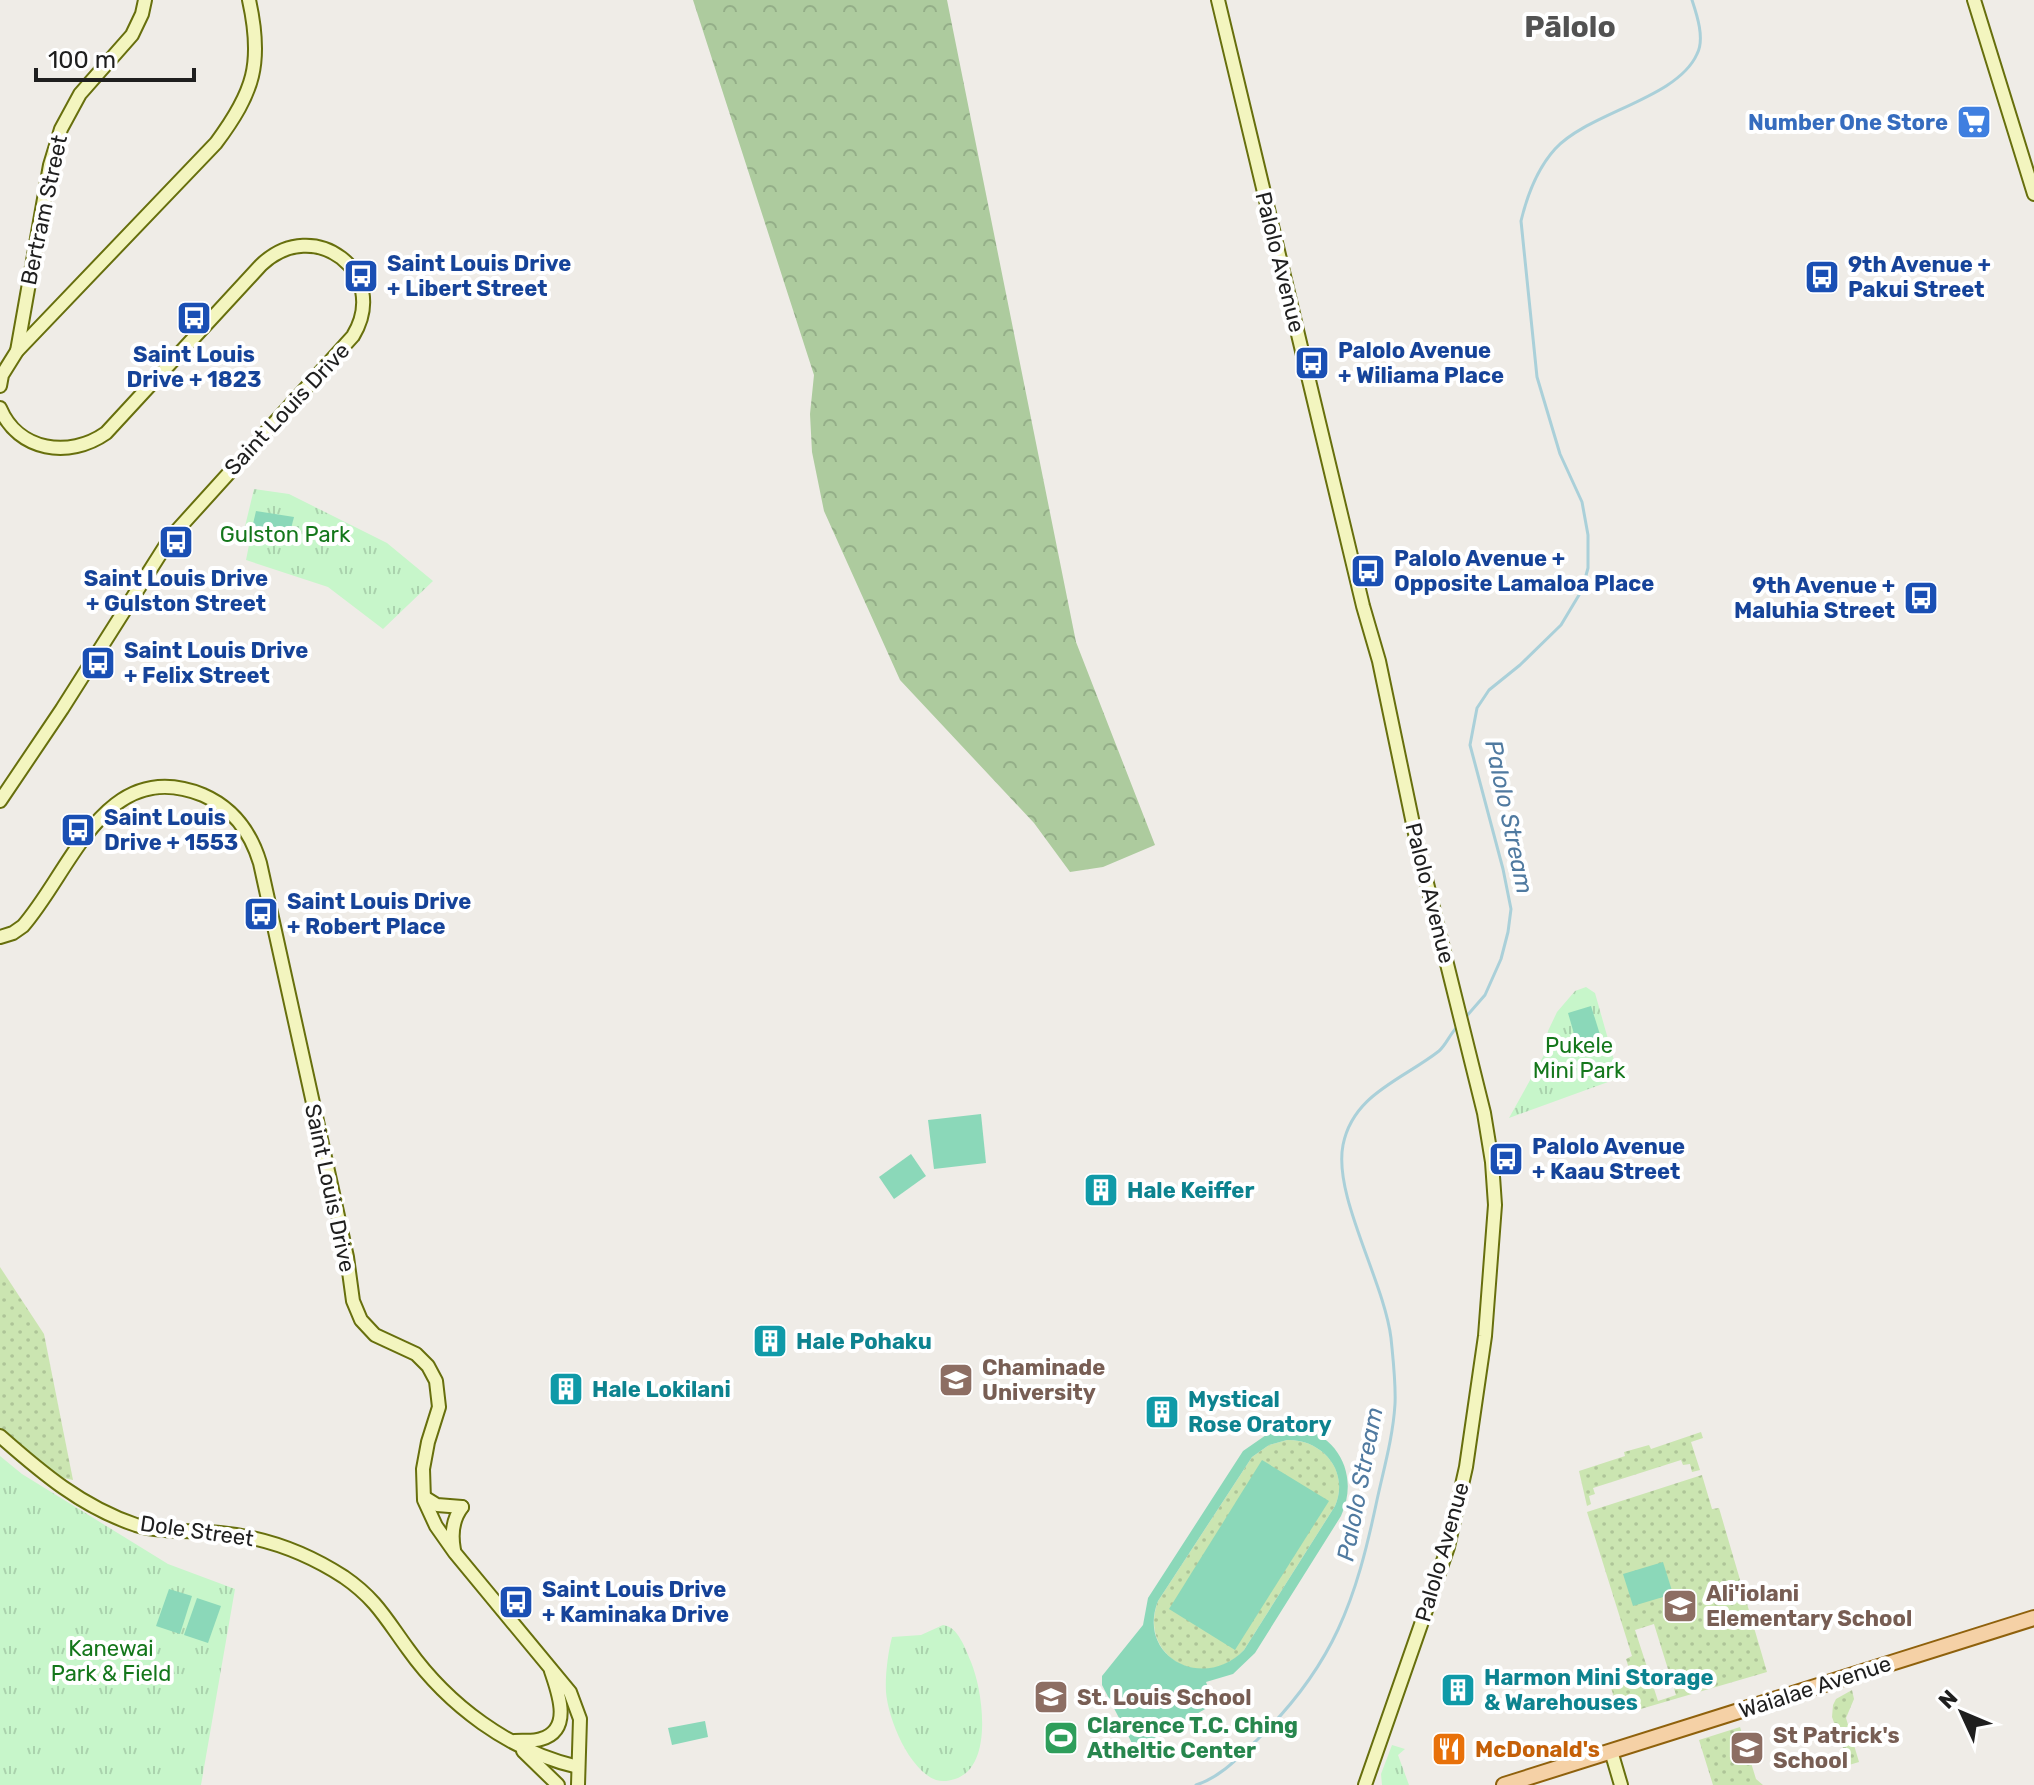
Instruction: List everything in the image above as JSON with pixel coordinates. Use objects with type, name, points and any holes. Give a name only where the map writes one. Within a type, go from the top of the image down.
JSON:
[{"type":"main road","name":"Waialae Avenue","points":[[1504,1785],[2034,1618]]},
{"type":"street","name":"Bertram Street","points":[[17,351],[50,165],[61,129],[80,94],[132,35],[145,0]]},
{"type":"street","points":[[0,386],[2,375],[17,351],[216,143],[239,112],[252,78],[254,58],[255,29],[249,0]]},
{"type":"street","name":"Palolo Avenue","points":[[1218,0],[1363,606],[1379,661],[1403,783],[1488,1129],[1495,1205],[1485,1336],[1466,1467],[1448,1547],[1365,1785]]},
{"type":"street","points":[[1974,0],[2034,194]]},
{"type":"street","name":"Saint Louis Drive","points":[[0,408],[6,423],[31,442],[65,448],[84,445],[106,433],[275,253],[300,245],[326,248],[341,257],[358,277],[363,294],[363,312],[353,336],[171,537],[0,801]]},
{"type":"street","name":"Saint Louis Drive","points":[[0,937],[23,926],[94,823],[104,812],[127,797],[155,789],[183,789],[210,798],[233,814],[242,825],[260,863],[347,1257],[355,1308],[365,1326],[375,1335],[409,1349],[423,1359],[433,1373],[439,1390],[438,1416],[424,1455],[424,1497],[436,1526],[455,1553],[562,1680],[576,1704],[581,1735],[578,1785]]},
{"type":"street","name":"Dole Street","points":[[0,1436],[75,1498],[138,1526],[222,1533],[261,1540],[323,1564],[360,1589],[383,1610],[408,1649],[441,1690],[479,1721],[511,1741],[560,1763],[578,1767]]},
{"type":"street","points":[[424,1497],[437,1505],[462,1507],[456,1514],[452,1531],[455,1553]]},
{"type":"street","points":[[511,1741],[540,1740],[550,1735],[557,1726],[561,1708],[548,1664]]},
{"type":"street","points":[[511,1741],[558,1785]]},
{"type":"street","points":[[1611,1751],[1621,1785]]},
{"type":"street","points":[[1373,1760],[1375,1785]]},
{"type":"green space","points":[[693,0],[947,0],[1076,642],[1155,845],[1103,867],[1070,872],[1034,823],[900,680],[824,511],[812,452],[810,414],[814,375]]},
{"type":"green space","name":"Gulston Park","points":[[254,489],[289,494],[387,543],[433,581],[383,629],[328,587],[246,560],[249,545],[241,543]]},
{"type":"green space","points":[[256,511],[294,517],[287,544],[250,537]]},
{"type":"green space","name":"Pukele Mini Park","points":[[1586,987],[1595,993],[1619,1078],[1509,1118],[1544,1055],[1548,1031],[1557,1012],[1575,991]]},
{"type":"green space","points":[[1591,1006],[1603,1044],[1579,1051],[1568,1013]]},
{"type":"green space","points":[[981,1114],[986,1163],[934,1169],[928,1120]]},
{"type":"green space","points":[[911,1154],[926,1176],[894,1199],[879,1177]]},
{"type":"green space","points":[[0,1267],[44,1334],[73,1480],[44,1474],[0,1436]]},
{"type":"green space","points":[[1298,1427],[1325,1439],[1335,1449],[1342,1460],[1348,1487],[1341,1516],[1255,1653],[1233,1674],[1206,1682],[1214,1704],[1135,1749],[1102,1685],[1102,1676],[1143,1625],[1148,1598],[1243,1451],[1269,1433]],"holes":[[[1287,1440],[1300,1441],[1322,1451],[1336,1469],[1339,1493],[1335,1506],[1244,1650],[1228,1662],[1211,1668],[1193,1668],[1178,1662],[1165,1652],[1157,1638],[1154,1621],[1158,1601],[1252,1457],[1269,1445]]]},
{"type":"green space","points":[[1701,1432],[1703,1438],[1691,1442],[1700,1470],[1692,1472],[1690,1464],[1683,1465],[1681,1460],[1593,1488],[1595,1494],[1589,1496],[1591,1504],[1587,1506],[1579,1471],[1625,1456],[1624,1452],[1649,1445],[1651,1449]]},
{"type":"green space","points":[[1287,1440],[1311,1445],[1330,1460],[1339,1481],[1335,1506],[1244,1650],[1228,1663],[1210,1669],[1178,1663],[1165,1652],[1157,1638],[1154,1621],[1158,1601],[1252,1457],[1269,1445]]},
{"type":"green space","name":"Kanewai Park & Field","points":[[0,1456],[22,1474],[168,1564],[235,1589],[201,1785],[0,1785]]},
{"type":"green space","points":[[1262,1460],[1329,1501],[1235,1650],[1169,1609]]},
{"type":"green space","points":[[1702,1475],[1712,1509],[1719,1508],[1767,1672],[1627,1713],[1625,1708],[1617,1706],[1610,1685],[1632,1678],[1626,1659],[1632,1656],[1587,1512]],"holes":[[[1654,1624],[1676,1695],[1658,1701],[1635,1630]]]},
{"type":"green space","points":[[1663,1562],[1673,1594],[1633,1606],[1623,1574]]},
{"type":"green space","points":[[169,1589],[192,1596],[180,1634],[156,1626]]},
{"type":"green space","points":[[197,1598],[221,1606],[208,1643],[184,1635]]},
{"type":"green space","points":[[943,1625],[957,1634],[971,1662],[979,1691],[982,1727],[976,1760],[967,1772],[943,1781],[926,1774],[909,1755],[891,1716],[886,1686],[892,1637],[921,1635]]},
{"type":"green space","points":[[1852,1690],[1854,1699],[1846,1718],[1859,1762],[1849,1765],[1832,1717],[1836,1699]]},
{"type":"green space","points":[[705,1721],[708,1737],[672,1745],[668,1728]]},
{"type":"green space","points":[[1740,1727],[1756,1779],[1763,1785],[1713,1785],[1699,1740]]},
{"type":"green space","points":[[1392,1745],[1405,1749],[1398,1755],[1409,1785],[1382,1785],[1381,1774]]},
{"type":"waterway","name":"Palolo Stream","points":[[1465,1018],[1485,995],[1501,959],[1511,909],[1470,745],[1477,708],[1489,690],[1561,625],[1582,590],[1588,568],[1588,535],[1582,502],[1560,454],[1537,377],[1521,221],[1534,183],[1555,149],[1589,125],[1671,83],[1687,69],[1697,54],[1700,41],[1692,0]]},
{"type":"waterway","name":"Palolo Stream","points":[[1196,1785],[1229,1766],[1284,1712],[1324,1657],[1350,1600],[1369,1536],[1388,1452],[1395,1388],[1387,1315],[1345,1189],[1343,1145],[1348,1128],[1368,1100],[1439,1051],[1457,1027]]},
{"type":"place","name":"Number One Store","points":[[1974,122]]},
{"type":"place","name":"Saint Louis Drive + Libert Street","points":[[361,276]]},
{"type":"place","name":"9th Avenue + Pakui Street","points":[[1822,277]]},
{"type":"place","name":"Saint Louis Drive + 1823","points":[[194,318]]},
{"type":"place","name":"Palolo Avenue + Wiliama Place","points":[[1312,363]]},
{"type":"place","name":"Saint Louis Drive + Gulston Street","points":[[176,542]]},
{"type":"place","name":"Palolo Avenue + Opposite Lamaloa Place","points":[[1368,571]]},
{"type":"place","name":"9th Avenue + Maluhia Street","points":[[1921,598]]},
{"type":"place","name":"Saint Louis Drive + Felix Street","points":[[98,663]]},
{"type":"place","name":"Saint Louis Drive + 1553","points":[[78,830]]},
{"type":"place","name":"Saint Louis Drive + Robert Place","points":[[261,914]]},
{"type":"place","name":"Palolo Avenue + Kaau Street","points":[[1506,1159]]},
{"type":"place","name":"Hale Keiffer","points":[[1101,1190]]},
{"type":"place","name":"Hale Pohaku","points":[[770,1341]]},
{"type":"place","name":"Chaminade University","points":[[956,1380]]},
{"type":"place","name":"Hale Lokilani","points":[[566,1389]]},
{"type":"place","name":"Mystical Rose Oratory","points":[[1162,1412]]},
{"type":"place","name":"Saint Louis Drive + Kaminaka Drive","points":[[516,1602]]},
{"type":"place","name":"Ali'iolani Elementary School","points":[[1680,1606]]},
{"type":"place","name":"Harmon Mini Storage & Warehouses","points":[[1458,1690]]},
{"type":"place","name":"St. Louis School","points":[[1051,1697]]},
{"type":"place","name":"Clarence T.C. Ching Atheltic Center","points":[[1061,1738]]},
{"type":"place","name":"St Patrick's School","points":[[1747,1748]]},
{"type":"place","name":"McDonald's","points":[[1449,1749]]},
{"type":"district","name":"Pālolo","points":[[1570,27]]}]
